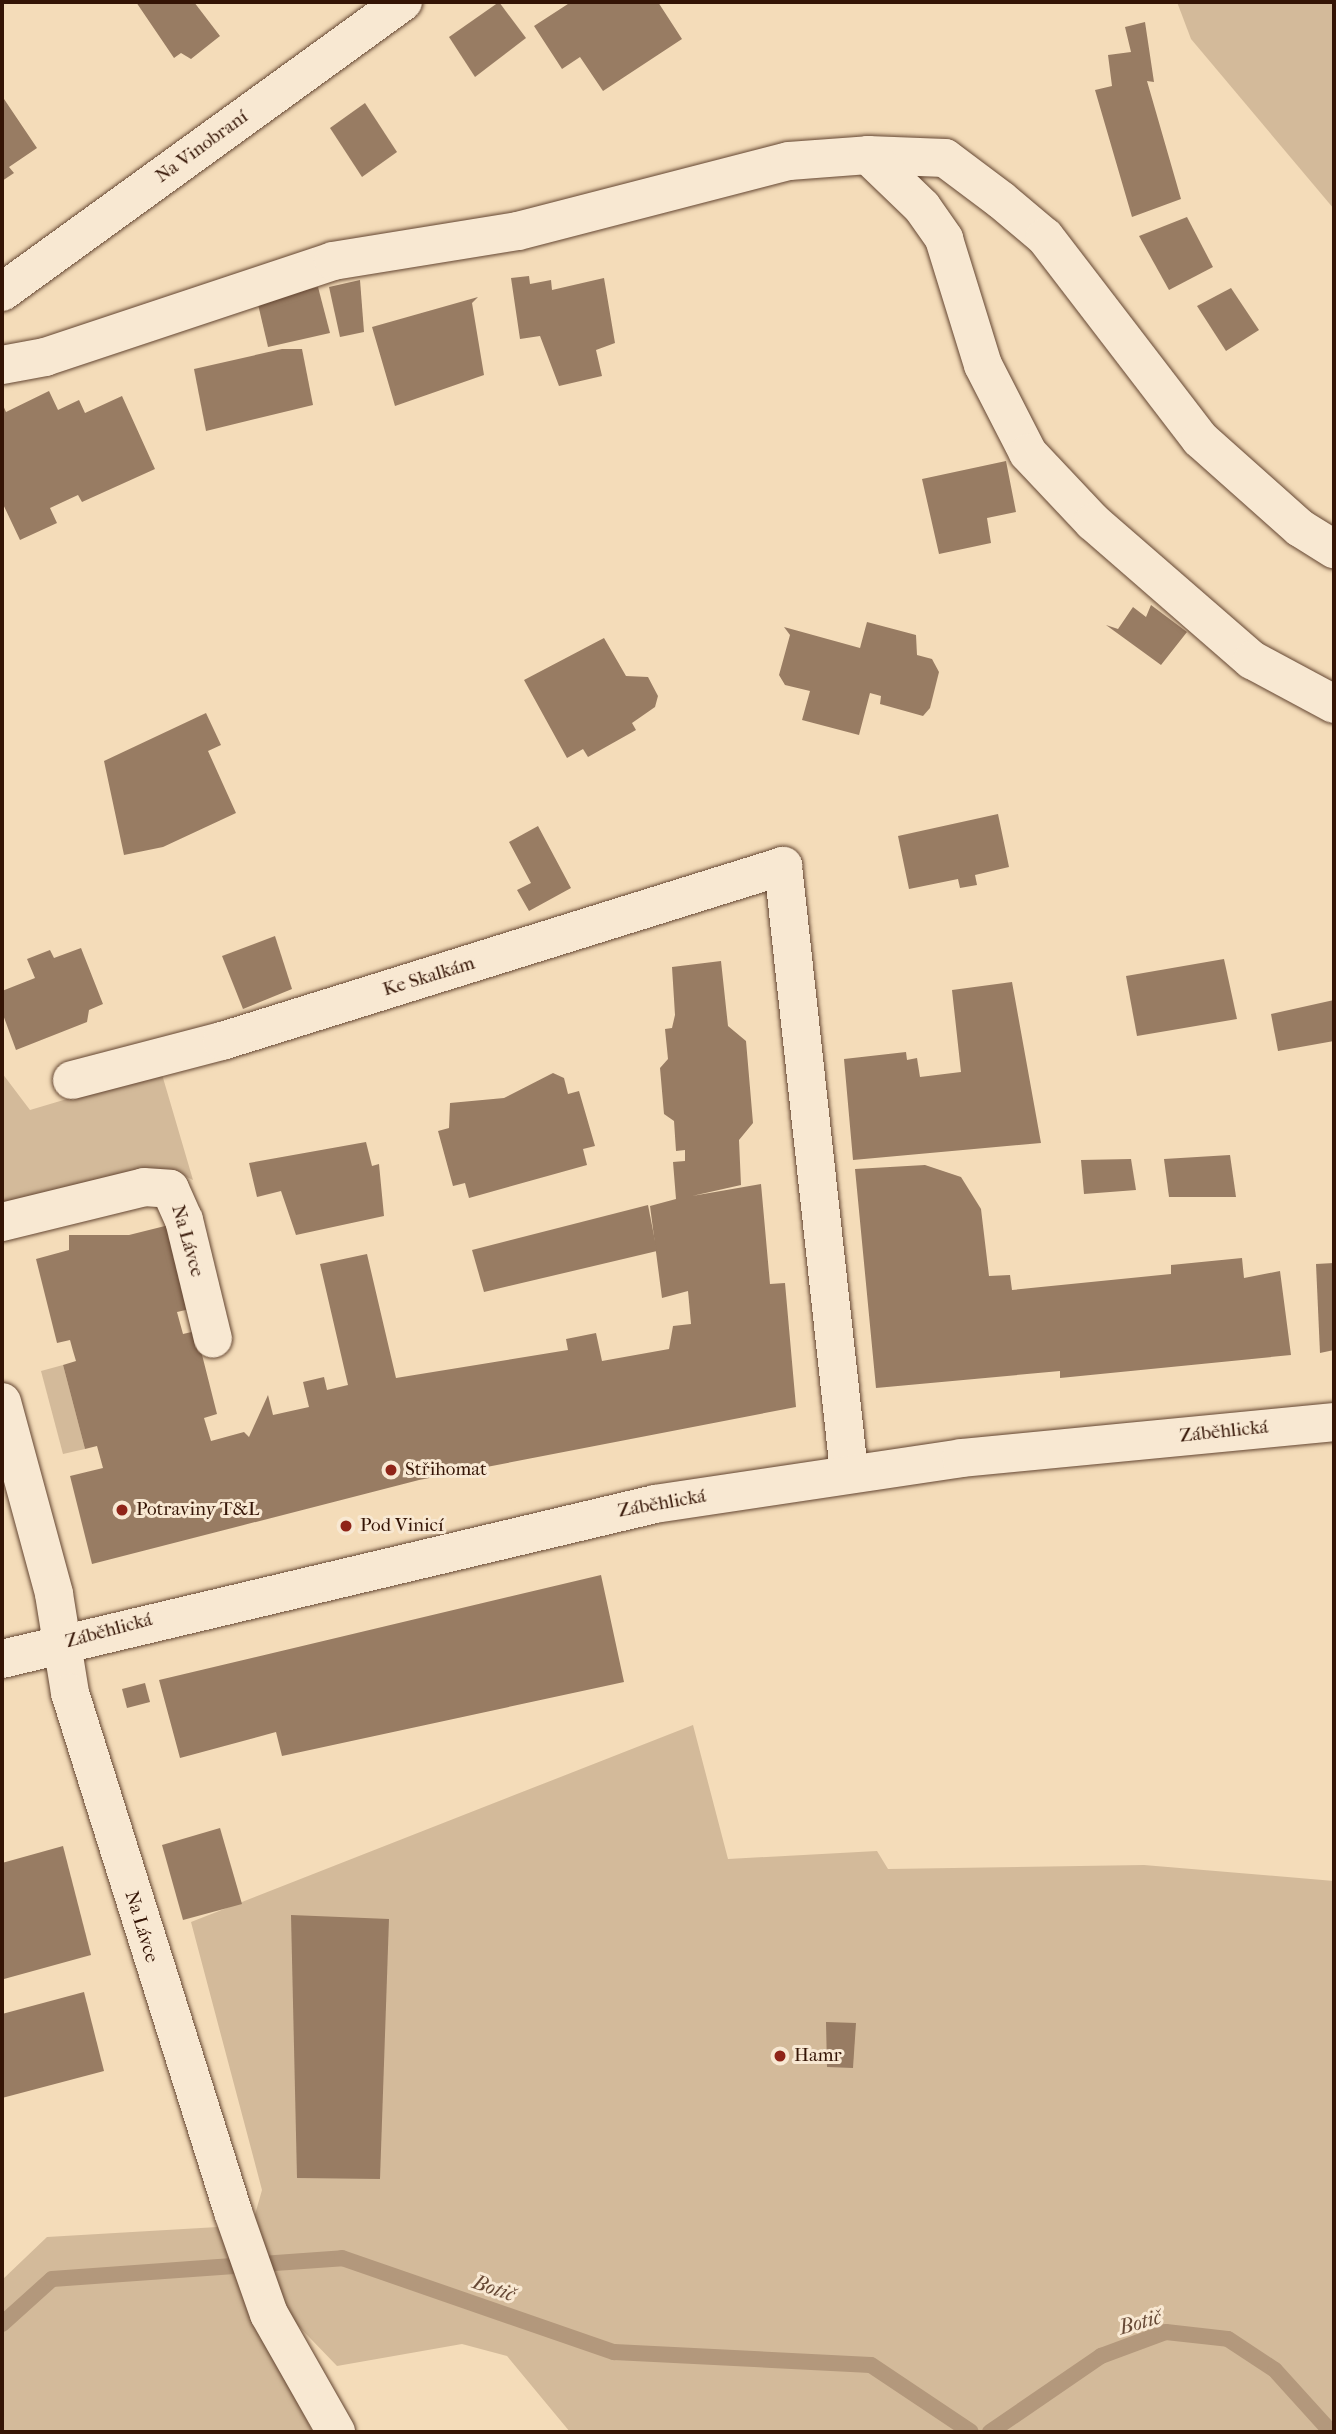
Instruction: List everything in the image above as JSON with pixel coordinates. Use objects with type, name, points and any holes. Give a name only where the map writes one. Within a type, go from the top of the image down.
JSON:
[{"type":"street","name":"Na Vinobraní","points":[[2,292],[403,2]]},
{"type":"street","points":[[2,365],[45,357],[333,261],[518,231],[789,162],[868,155],[944,158],[1045,237],[1200,439],[1300,528],[1334,549]]},
{"type":"street","points":[[868,155],[922,207],[944,239],[983,365],[1028,453],[1093,522],[1252,660],[1334,704]]},
{"type":"street","name":"Ke Skalkám","points":[[72,1080],[222,1041],[783,866],[849,1472]]},
{"type":"street","name":"Na Lávce","points":[[2,1222],[144,1186],[170,1189],[184,1220],[213,1339]]},
{"type":"street","name":"Na Lávce","points":[[2,1402],[64,1643],[70,1693],[233,2212],[269,2314],[336,2432]]},
{"type":"street","name":"Záběhlická","points":[[2,1659],[561,1522],[849,1472],[1334,1422]]},
{"type":"shaded area","points":[[1177,2],[1334,2],[1334,209],[1191,39]]},
{"type":"shaded area","points":[[161,1071],[193,1180],[172,1170],[2,1208],[2,1073],[30,1110]]},
{"type":"shaded area","points":[[63,1365],[85,1449],[63,1454],[41,1371]]},
{"type":"shaded area","name":"Hamr","points":[[693,1725],[728,1859],[877,1851],[888,1869],[1144,1865],[1334,1881],[1334,2432],[570,2432],[507,2356],[462,2344],[337,2366],[282,2309],[256,2324],[313,2432],[2,2432],[2,2280],[47,2237],[252,2225],[262,2190],[191,1922]]},
{"type":"building","points":[[136,2],[194,2],[220,36],[191,59],[181,53],[174,58]]},
{"type":"building","points":[[499,2],[526,38],[475,77],[449,37]]},
{"type":"building","points":[[571,2],[658,2],[682,39],[603,91],[580,57],[562,69],[534,26]]},
{"type":"building","points":[[1145,22],[1154,82],[1147,81],[1181,199],[1132,217],[1095,90],[1112,86],[1108,55],[1131,52],[1125,27]]},
{"type":"building","points":[[2,96],[37,148],[9,167],[14,173],[2,181]]},
{"type":"building","points":[[365,103],[397,152],[362,177],[330,128]]},
{"type":"building","points":[[1187,217],[1213,267],[1169,290],[1139,236]]},
{"type":"building","points":[[529,276],[530,284],[551,280],[552,290],[604,278],[615,343],[596,350],[602,376],[559,386],[540,336],[520,339],[511,278]]},
{"type":"building","points":[[360,280],[364,332],[340,337],[329,287]]},
{"type":"building","points":[[318,287],[330,333],[268,347],[257,300]]},
{"type":"building","points":[[1231,288],[1259,330],[1226,351],[1197,306]]},
{"type":"building","points":[[478,297],[472,303],[484,375],[395,406],[372,327]]},
{"type":"building","points":[[282,349],[302,349],[313,405],[206,431],[194,369]]},
{"type":"building","points":[[49,391],[58,410],[79,400],[85,413],[122,396],[155,469],[82,502],[78,495],[50,508],[57,523],[20,540],[2,502],[2,403],[6,412]]},
{"type":"building","points":[[1006,461],[1016,512],[987,518],[991,543],[939,554],[922,479]]},
{"type":"building","points":[[1151,605],[1187,632],[1161,665],[1106,625],[1118,629],[1133,607],[1146,617]]},
{"type":"building","points":[[867,622],[916,635],[917,655],[932,659],[939,672],[930,708],[923,716],[880,704],[881,696],[870,693],[859,735],[802,720],[810,691],[785,685],[779,675],[790,635],[784,627],[860,648]]},
{"type":"building","points":[[604,638],[626,676],[648,677],[658,696],[655,707],[632,723],[636,730],[588,757],[583,749],[567,758],[524,680]]},
{"type":"building","points":[[206,713],[221,745],[208,751],[236,813],[163,847],[124,855],[104,761]]},
{"type":"building","points":[[998,814],[1009,867],[975,875],[977,885],[960,888],[958,879],[909,889],[898,836]]},
{"type":"building","points":[[538,826],[571,888],[529,911],[517,890],[531,883],[509,842]]},
{"type":"building","points":[[275,936],[292,989],[243,1009],[222,956]]},
{"type":"building","points":[[81,948],[103,1004],[89,1010],[87,1022],[16,1050],[2,1012],[2,991],[35,978],[27,959],[50,950],[54,958]]},
{"type":"building","points":[[1224,959],[1237,1019],[1137,1036],[1126,976]]},
{"type":"building","points":[[721,961],[728,1026],[746,1041],[753,1123],[739,1140],[741,1185],[692,1196],[761,1184],[770,1284],[785,1283],[796,1407],[419,1480],[92,1564],[70,1476],[103,1468],[97,1446],[85,1449],[63,1365],[76,1361],[70,1340],[57,1343],[36,1259],[69,1250],[69,1235],[129,1235],[169,1225],[190,1309],[177,1312],[183,1334],[196,1331],[217,1414],[204,1418],[211,1441],[244,1432],[249,1437],[268,1395],[273,1415],[309,1407],[303,1382],[324,1377],[327,1390],[348,1385],[320,1264],[367,1254],[396,1378],[568,1350],[566,1339],[596,1333],[602,1361],[669,1349],[673,1326],[691,1324],[688,1291],[662,1298],[650,1206],[676,1199],[673,1162],[685,1161],[685,1150],[676,1151],[674,1121],[664,1114],[660,1068],[668,1059],[665,1029],[672,1028],[675,1015],[672,967]]},
{"type":"building","points":[[1012,982],[1041,1143],[853,1160],[844,1059],[906,1052],[907,1060],[917,1058],[920,1077],[961,1072],[952,990]]},
{"type":"building","points":[[1334,1000],[1334,1041],[1278,1051],[1271,1014]]},
{"type":"building","points":[[553,1073],[564,1078],[568,1094],[579,1091],[595,1146],[583,1149],[587,1165],[469,1198],[465,1183],[453,1186],[438,1131],[449,1128],[450,1103],[504,1098]]},
{"type":"building","points":[[366,1142],[372,1166],[379,1164],[384,1216],[296,1235],[281,1191],[257,1197],[249,1163]]},
{"type":"building","points":[[1230,1155],[1236,1197],[1169,1197],[1164,1159]]},
{"type":"building","points":[[1131,1159],[1136,1190],[1084,1194],[1081,1160]]},
{"type":"building","points":[[925,1165],[961,1177],[981,1209],[989,1276],[1010,1275],[1012,1290],[1171,1274],[1171,1265],[1242,1258],[1244,1278],[1280,1271],[1291,1355],[1060,1378],[1060,1371],[876,1388],[855,1169]]},
{"type":"building","points":[[648,1205],[657,1251],[484,1292],[472,1250]]},
{"type":"building","points":[[1334,1263],[1334,1350],[1320,1353],[1316,1264]]},
{"type":"building","points":[[601,1575],[624,1682],[282,1756],[276,1732],[180,1758],[159,1680]]},
{"type":"building","points":[[145,1683],[150,1702],[127,1708],[122,1689]]},
{"type":"building","points":[[220,1828],[242,1904],[183,1920],[162,1845]]},
{"type":"building","points":[[63,1846],[91,1955],[4,1979],[2,1863]]},
{"type":"building","points":[[291,1915],[389,1919],[380,2179],[297,2178]]},
{"type":"building","points":[[84,1992],[104,2071],[2,2098],[2,2014]]},
{"type":"building","points":[[826,2022],[856,2023],[853,2068],[827,2067]]},
{"type":"waterway","name":"Botič","points":[[2,2324],[52,2279],[342,2258],[614,2352],[871,2365],[971,2432]]},
{"type":"waterway","name":"Botič","points":[[990,2432],[1101,2356],[1166,2332],[1228,2339],[1275,2370],[1331,2432]]},
{"type":"place","name":"Střihomat","points":[[391,1470]]},
{"type":"place","name":"Potraviny T&L","points":[[122,1510]]},
{"type":"place","name":"Pod Vinicí","points":[[346,1526]]},
{"type":"place","name":"Hamr","points":[[780,2056]]}]
